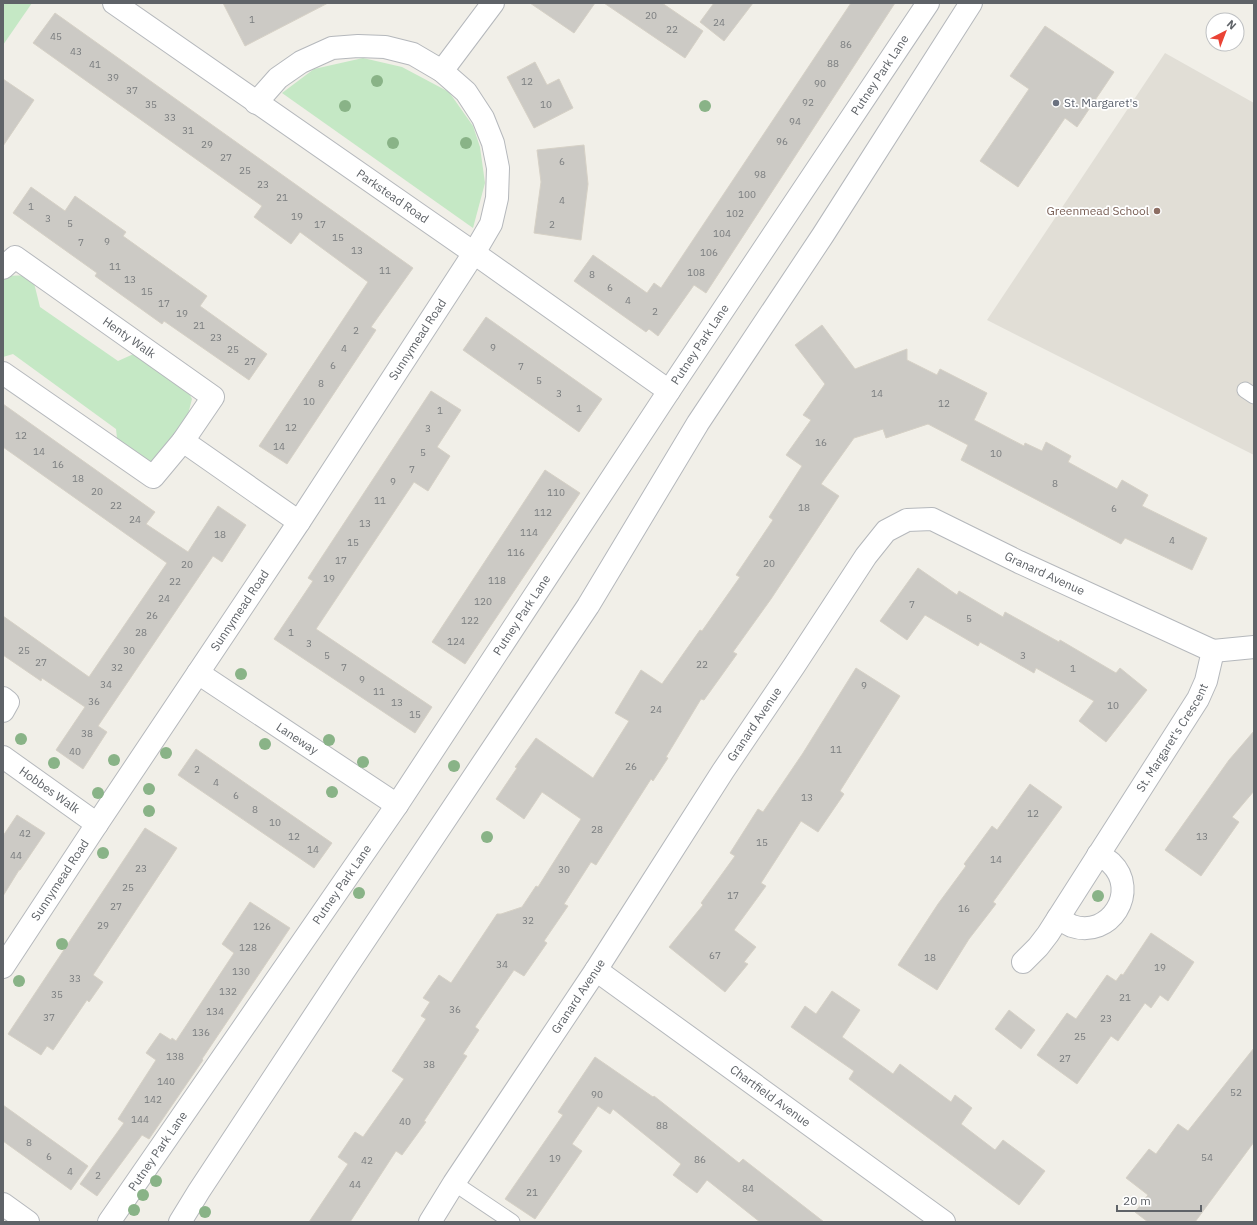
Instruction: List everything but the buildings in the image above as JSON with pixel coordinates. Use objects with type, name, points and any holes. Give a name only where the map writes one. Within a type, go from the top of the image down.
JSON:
[{"type":"street","name":"Parkstead Road","points":[[114,3],[669,391]]},
{"type":"street","points":[[442,71],[493,3]]},
{"type":"street","name":"Putney Park Lane","points":[[110,1222],[397,805],[669,391],[928,3]]},
{"type":"street","points":[[180,1222],[344,971],[588,606],[698,424],[823,235],[971,3]]},
{"type":"street","name":"Sunnymead Road","points":[[3,967],[299,522],[474,254],[491,224],[497,198],[498,168],[493,143],[483,118],[466,92],[442,71],[414,54],[385,47],[358,46],[332,48],[301,62],[278,78],[256,103]]},
{"type":"street","name":"Henty Walk","points":[[3,268],[15,257],[213,397],[183,441],[153,477],[3,373]]},
{"type":"street","points":[[183,441],[299,522]]},
{"type":"street","name":"Granard Avenue","points":[[430,1222],[454,1183],[596,970],[723,771],[866,556],[886,531],[907,520],[932,519],[1026,565],[1213,651]]},
{"type":"street","points":[[1213,651],[1254,647]]},
{"type":"street","name":"St. Margaret's Crescent","points":[[1022,962],[1045,938],[1198,699],[1206,681],[1213,651]]},
{"type":"street","name":"Laneway","points":[[198,672],[397,805]]},
{"type":"street","points":[[3,698],[8,702],[3,711]]},
{"type":"street","name":"Hobbes Walk","points":[[3,756],[97,824]]},
{"type":"street","points":[[1058,918],[1071,926],[1086,928],[1100,925],[1112,916],[1120,904],[1123,889],[1120,875],[1111,862],[1098,855]]},
{"type":"street","name":"Chartfield Avenue","points":[[596,970],[944,1222]]},
{"type":"street","points":[[3,1204],[28,1222]]},
{"type":"lane","points":[[454,1183],[512,1222]]},
{"type":"shaded area","name":"Greenmead School","points":[[1165,53],[1254,103],[1254,455],[987,320]]},
{"type":"green space","points":[[3,3],[32,3],[3,45]]},
{"type":"green space","points":[[363,58],[402,67],[449,92],[473,126],[480,147],[485,183],[473,228],[282,93],[314,69]]},
{"type":"green space","points":[[32,275],[40,307],[118,361],[138,352],[184,383],[192,399],[186,422],[162,456],[148,464],[118,447],[116,429],[13,354],[3,357],[3,279],[5,276]]},
{"type":"place","name":"St. Margaret's","points":[[1056,103]]},
{"type":"place","name":"Greenmead School","points":[[1157,211]]}]
